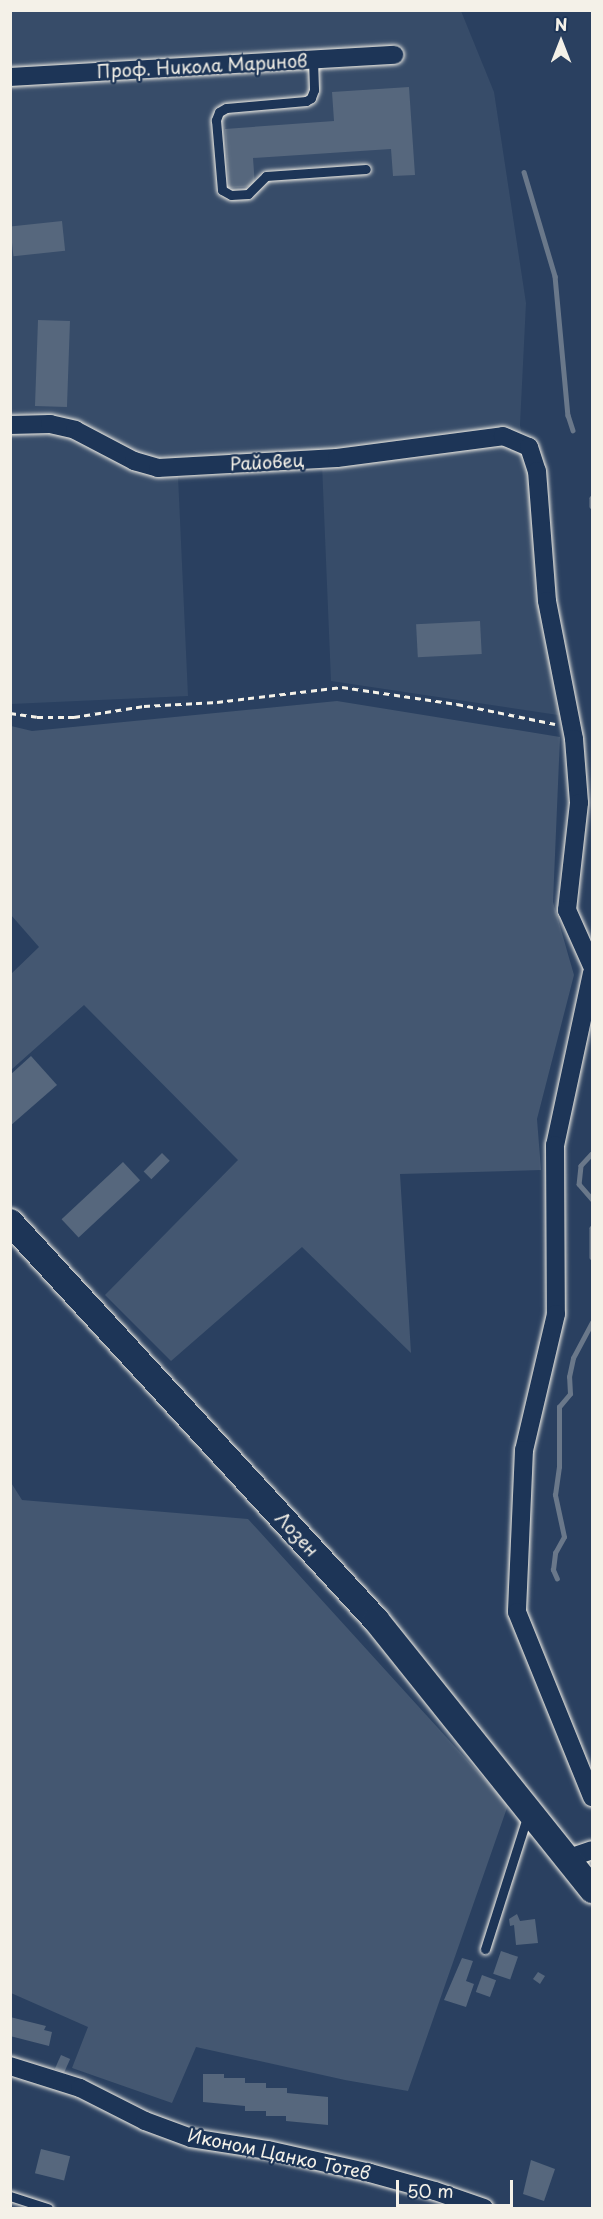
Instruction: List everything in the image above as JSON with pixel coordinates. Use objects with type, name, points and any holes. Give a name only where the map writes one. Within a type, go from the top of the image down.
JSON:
[{"type":"street","name":"Проф. Никола Маринов","points":[[10,77],[394,55]]},
{"type":"street","name":"Райовец","points":[[10,425],[50,424],[75,430],[134,461],[158,468],[337,458],[503,436],[529,447],[537,471],[547,601],[571,725]]},
{"type":"street","points":[[571,725],[579,803],[567,910],[592,966]]},
{"type":"street","points":[[592,973],[555,1145],[556,1314],[524,1450],[517,1612],[592,1797]]},
{"type":"street","name":"Лозен","points":[[10,1222],[376,1620],[530,1809],[580,1854],[592,1890]]},
{"type":"street","name":"Иконом Цанко Тотев","points":[[10,2066],[81,2088],[145,2121],[191,2138],[268,2150],[370,2173],[445,2194],[484,2208]]},
{"type":"lane","points":[[313,60],[314,90],[311,98],[306,101],[226,108],[219,112],[216,120],[222,190],[231,195],[248,194],[267,176],[366,170]]},
{"type":"lane","points":[[485,1949],[530,1809]]},
{"type":"lane","points":[[10,2196],[48,2208]]},
{"type":"path","points":[[10,713],[37,717],[74,717],[144,706],[217,702],[342,687],[457,704],[526,720],[571,725]]},
{"type":"shaded area","points":[[10,11],[461,11],[494,92],[526,303],[520,425],[536,513],[542,601],[558,715],[331,681],[322,464],[178,476],[188,696],[11,704]]},
{"type":"shaded area","points":[[337,701],[560,737],[553,902],[574,975],[537,1119],[541,1170],[400,1174],[411,1353],[302,1247],[171,1361],[105,1295],[238,1160],[84,1005],[11,1070],[11,974],[39,947],[11,915],[11,726],[32,731]]},
{"type":"shaded area","points":[[10,1481],[22,1500],[248,1519],[508,1805],[408,2091],[345,2080],[196,2047],[172,2103],[72,2068],[88,2027],[11,1993]]},
{"type":"building","points":[[409,87],[415,175],[393,176],[391,149],[253,158],[255,186],[229,188],[225,129],[334,121],[332,92]]},
{"type":"building","points":[[62,221],[65,251],[13,256],[10,226]]},
{"type":"building","points":[[38,320],[70,321],[67,407],[35,406]]},
{"type":"building","points":[[480,621],[482,654],[418,657],[416,624]]},
{"type":"building","points":[[31,1056],[57,1085],[10,1126],[10,1075]]},
{"type":"building","points":[[162,1153],[170,1161],[151,1179],[144,1171]]},
{"type":"building","points":[[123,1162],[140,1180],[79,1238],[62,1219]]},
{"type":"building","points":[[517,1914],[520,1921],[535,1919],[538,1943],[516,1945],[514,1925],[510,1926],[509,1919]]},
{"type":"building","points":[[501,1951],[518,1957],[510,1980],[493,1974]]},
{"type":"building","points":[[462,1958],[473,1961],[466,1981],[474,1984],[466,2007],[444,2000]]},
{"type":"building","points":[[538,1972],[545,1976],[540,1984],[533,1979]]},
{"type":"building","points":[[482,1975],[496,1980],[490,1997],[476,1992]]},
{"type":"building","points":[[10,2017],[46,2026],[44,2030],[52,2032],[49,2046],[10,2036]]},
{"type":"building","points":[[61,2055],[70,2059],[64,2073],[55,2069]]},
{"type":"building","points":[[203,2074],[224,2074],[224,2078],[245,2078],[245,2083],[266,2083],[266,2088],[287,2088],[287,2093],[328,2097],[328,2125],[286,2121],[286,2116],[266,2116],[266,2111],[245,2111],[245,2106],[203,2102]]},
{"type":"building","points":[[41,2149],[70,2156],[64,2181],[35,2173]]},
{"type":"building","points":[[531,2160],[555,2169],[544,2201],[523,2194]]},
{"type":"waterway","points":[[524,172],[555,276],[568,415],[573,430]]},
{"type":"waterway","points":[[592,498],[592,506]]},
{"type":"waterway","points":[[592,1154],[581,1166],[579,1184],[592,1199]]},
{"type":"waterway","points":[[592,1228],[592,1257]]},
{"type":"waterway","points":[[557,1579],[553,1570],[555,1553],[564,1537],[555,1495],[559,1467],[559,1407],[570,1394],[569,1377],[573,1358],[592,1323]]}]
